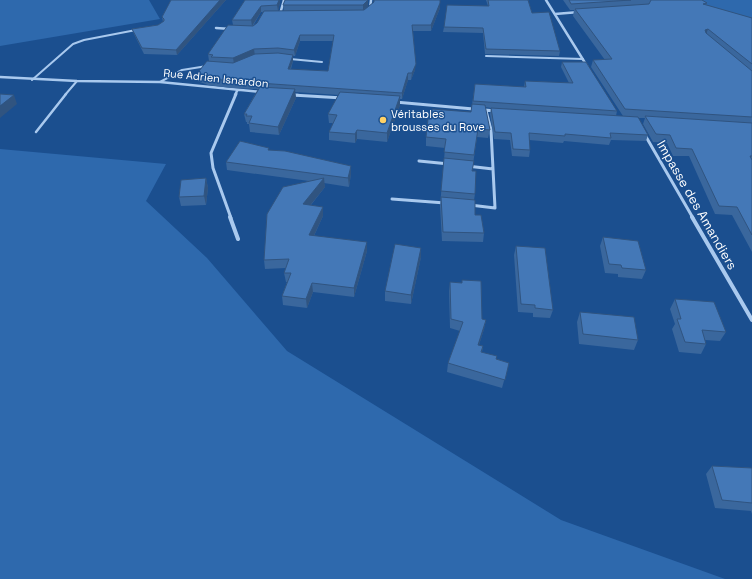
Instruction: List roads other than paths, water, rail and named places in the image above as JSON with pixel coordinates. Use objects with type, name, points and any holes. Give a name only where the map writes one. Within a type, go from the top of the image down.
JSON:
[{"type":"street","points":[[280,14],[284,0]]},
{"type":"street","points":[[369,10],[371,7],[371,0]]},
{"type":"street","points":[[546,0],[591,71]]},
{"type":"street","points":[[555,14],[586,12]]},
{"type":"street","points":[[274,14],[287,14]]},
{"type":"street","points":[[216,28],[236,29]]},
{"type":"street","name":"Rue Adrien Isnardon","points":[[0,77],[32,80],[160,82],[267,93]]},
{"type":"street","points":[[237,91],[211,153],[213,168],[238,239]]},
{"type":"street","points":[[290,94],[344,98]]},
{"type":"street","points":[[392,102],[503,112]]},
{"type":"street","points":[[464,205],[495,208],[491,130],[486,111]]},
{"type":"street","name":"Impasse des Amandiers","points":[[640,127],[752,320]]},
{"type":"street","points":[[419,161],[456,165]]},
{"type":"street","points":[[464,166],[493,169]]},
{"type":"street","points":[[392,199],[448,204]]},
{"type":"lane","points":[[32,80],[73,44],[84,40],[142,29]]},
{"type":"lane","points":[[486,56],[583,59]]},
{"type":"lane","points":[[286,59],[322,62]]},
{"type":"lane","points":[[160,82],[175,71],[186,67],[208,65]]},
{"type":"lane","points":[[36,132],[77,81]]},
{"type":"place","name":"Véritables brousses du Rove","points":[[383,120]]}]
